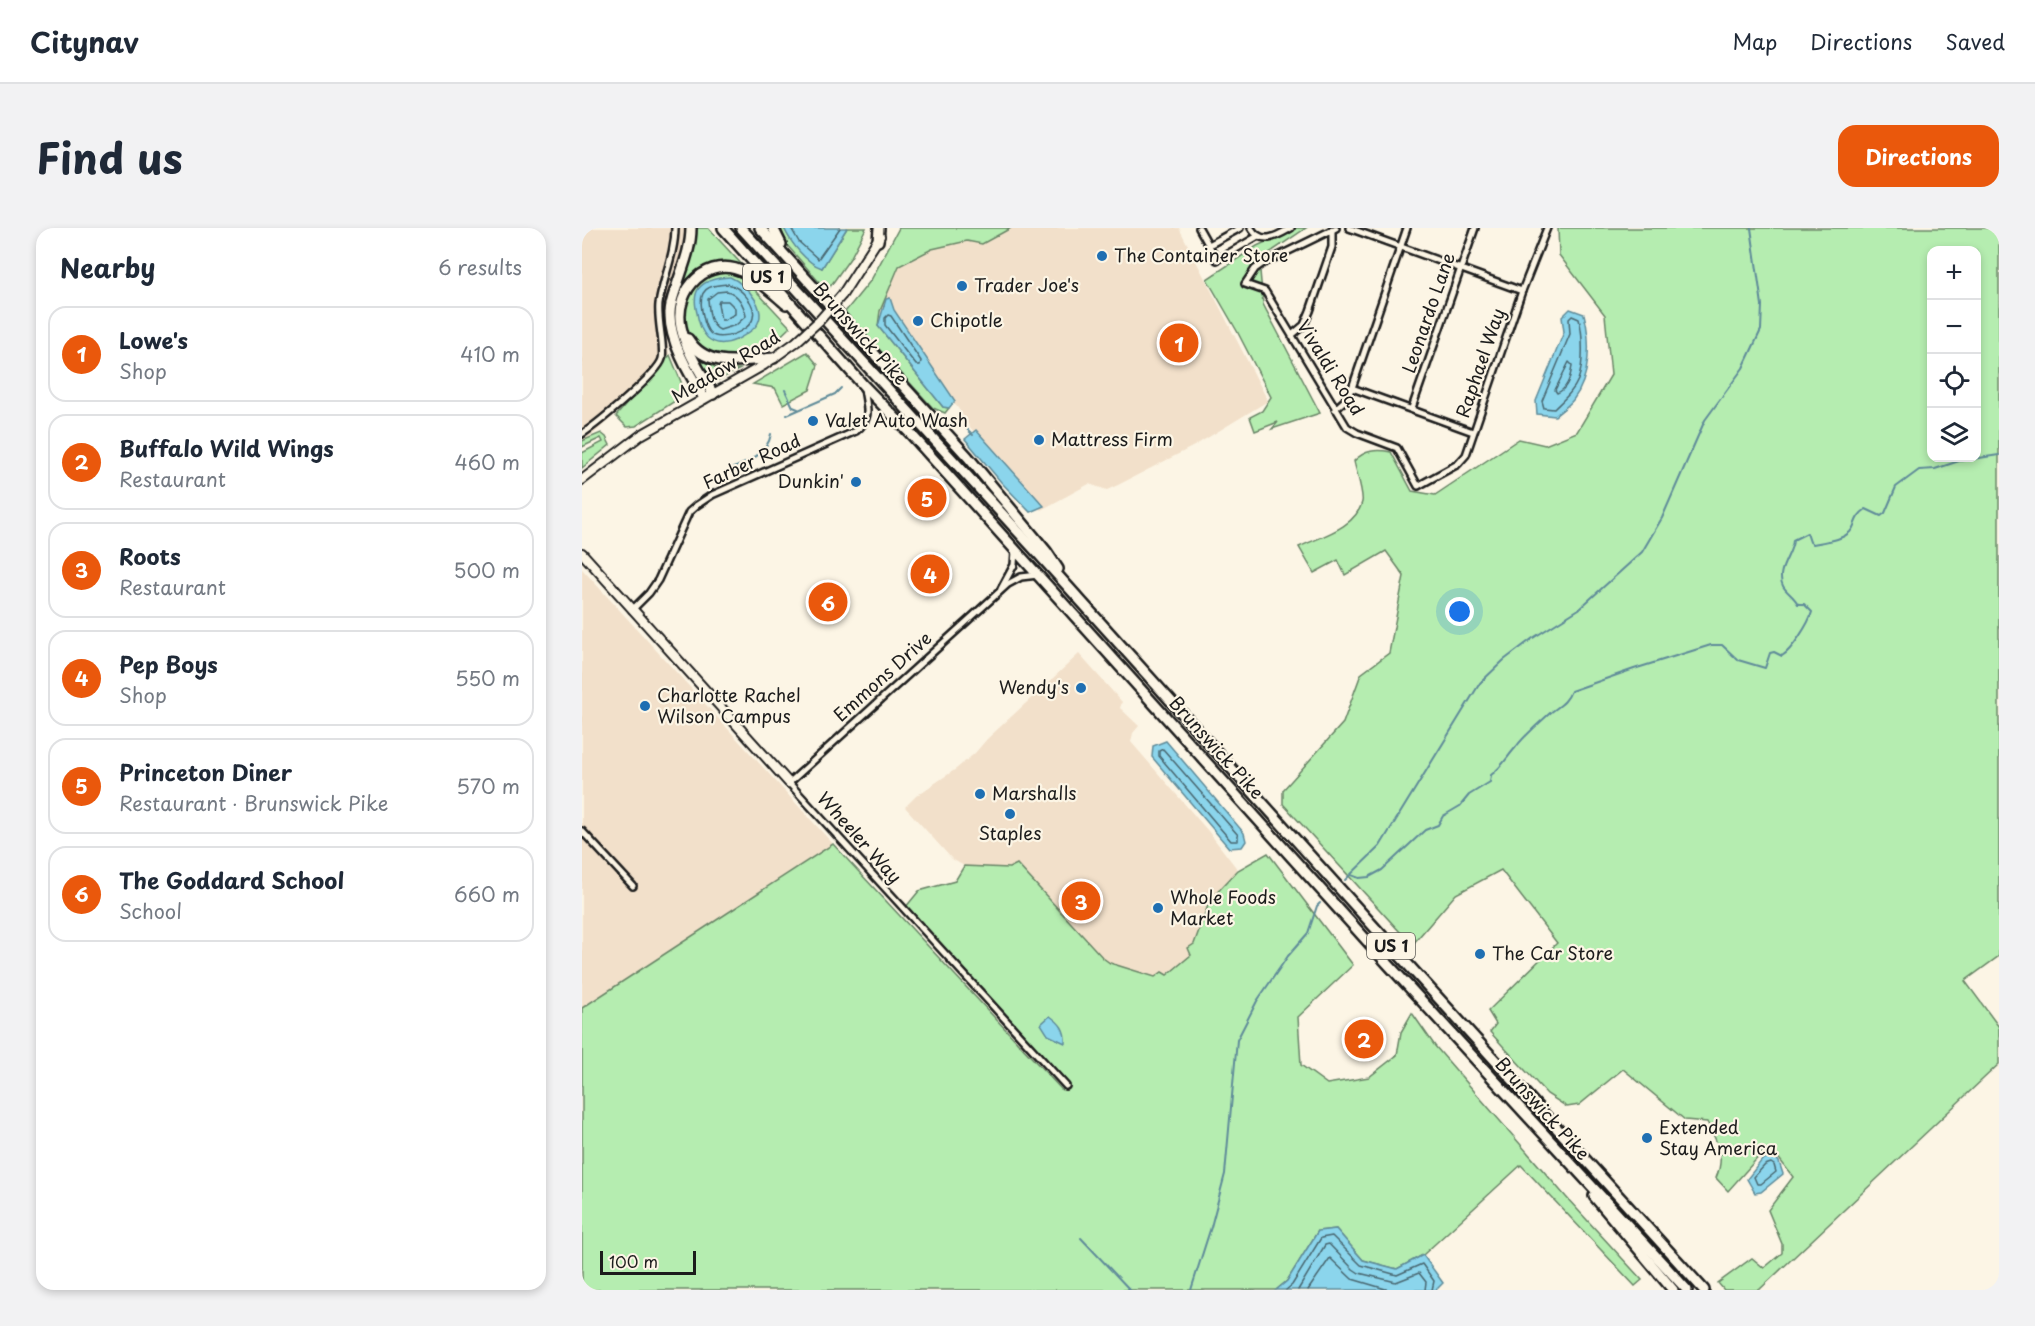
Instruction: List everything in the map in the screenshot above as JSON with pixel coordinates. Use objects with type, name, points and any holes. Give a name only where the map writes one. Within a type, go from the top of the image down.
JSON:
[{"type":"highway","points":[[691,228],[688,252],[671,303],[670,321],[677,347],[709,396]]},
{"type":"highway","name":"Brunswick Pike","points":[[723,228],[1575,1170],[1687,1290]]},
{"type":"highway","name":"Brunswick Pike","points":[[741,228],[1704,1290]]},
{"type":"highway","points":[[760,228],[968,457],[1046,551],[1079,601]]},
{"type":"highway","points":[[773,228],[776,237],[801,273]]},
{"type":"highway","points":[[878,241],[881,228]]},
{"type":"highway","points":[[709,396],[681,327],[681,304],[685,292],[701,273],[731,268],[745,272],[811,326]]},
{"type":"highway","points":[[681,327],[698,351],[717,360],[730,362],[774,358]]},
{"type":"highway","points":[[1575,1170],[1605,1212],[1673,1290]]},
{"type":"street","points":[[582,434],[657,369],[663,358],[658,319],[659,305],[675,245],[675,228]]},
{"type":"street","points":[[1199,228],[1217,260],[1258,236],[1273,238],[1291,228]]},
{"type":"street","points":[[1209,246],[1239,228]]},
{"type":"street","points":[[1251,228],[1258,236]]},
{"type":"street","points":[[1349,228],[1522,291]]},
{"type":"street","points":[[1335,409],[1344,401],[1352,388],[1407,228]]},
{"type":"street","name":"Leonardo Lane","points":[[1412,408],[1475,228]]},
{"type":"street","name":"Raphael Way","points":[[1418,486],[1458,464],[1466,455],[1522,291],[1547,228]]},
{"type":"street","points":[[1292,334],[1304,325],[1310,311],[1332,247],[1334,229]]},
{"type":"street","name":"Vivaldi Road","points":[[1334,229],[1262,264],[1255,269],[1245,284],[1264,291],[1347,427],[1396,448],[1418,486]]},
{"type":"street","name":"Meadow Road","points":[[582,480],[641,435],[764,365],[796,342],[842,295],[878,241]]},
{"type":"street","name":"Farber Road","points":[[632,610],[655,585],[684,521],[697,505],[712,495],[855,431],[863,425],[868,415],[864,386]]},
{"type":"street","points":[[1352,388],[1473,432]]},
{"type":"street","name":"Emmons Drive","points":[[998,593],[1014,565],[1015,550]]},
{"type":"street","name":"Wheeler Way","points":[[582,553],[1066,1086]]},
{"type":"street","name":"Emmons Drive","points":[[789,783],[998,593],[1021,577],[1038,575]]},
{"type":"street","points":[[582,831],[633,886]]},
{"type":"shaded area","points":[[582,228],[687,228],[687,237],[667,306],[665,326],[669,354],[665,369],[591,436],[582,441]]},
{"type":"shaded area","points":[[974,228],[1179,228],[1268,401],[1194,446],[1118,485],[1107,490],[1089,484],[1041,510],[969,426],[958,408],[904,345],[880,311],[899,266]]},
{"type":"shaded area","name":"Charlotte Rachel Wilson Campus","points":[[582,569],[833,844],[582,1008]]},
{"type":"shaded area","points":[[1079,654],[1122,702],[1120,708],[1139,726],[1133,733],[1131,742],[1208,831],[1238,870],[1210,900],[1191,955],[1166,975],[1155,977],[1110,963],[1017,865],[1009,868],[964,866],[952,859],[905,807],[916,796],[975,753],[987,739]]},
{"type":"green space","points":[[693,228],[708,228],[746,269],[710,266],[696,272],[680,286]]},
{"type":"green space","points":[[781,228],[784,228],[800,251],[822,268],[847,228],[866,228],[851,257],[827,291],[786,244]]},
{"type":"green space","points":[[899,228],[1011,228],[982,244],[967,241],[932,249],[899,266],[880,311],[878,326],[943,407],[949,408],[945,413],[933,408],[845,312],[871,280]]},
{"type":"green space","points":[[1295,228],[1306,228],[1259,260],[1263,304],[1320,413],[1272,429],[1278,422],[1255,431],[1250,417],[1262,411],[1271,397],[1207,279],[1257,246]]},
{"type":"green space","points":[[1558,228],[1999,228],[1999,956],[1965,981],[1999,1027],[1999,1064],[1759,1290],[1724,1290],[1718,1283],[1752,1258],[1764,1268],[1782,1253],[1782,1244],[1768,1210],[1793,1177],[1774,1152],[1762,1153],[1728,1191],[1716,1178],[1720,1155],[1717,1142],[1707,1122],[1685,1120],[1623,1069],[1579,1105],[1567,1107],[1547,1094],[1490,1032],[1496,1024],[1488,1011],[1557,943],[1501,870],[1456,894],[1412,945],[1283,804],[1283,790],[1343,723],[1361,674],[1389,653],[1404,576],[1386,551],[1345,575],[1338,560],[1314,573],[1299,547],[1345,525],[1358,511],[1362,498],[1354,461],[1367,453],[1391,452],[1412,491],[1435,495],[1519,439],[1545,445],[1577,432],[1611,375],[1605,315],[1559,255]]},
{"type":"green space","points":[[722,271],[743,277],[790,327],[768,348],[748,356],[715,356],[698,348],[684,328],[682,309],[689,291],[701,277]]},
{"type":"green space","points":[[807,352],[818,365],[810,390],[783,404],[775,388],[753,384]]},
{"type":"green space","points":[[670,355],[686,394],[636,426],[627,427],[616,416]]},
{"type":"green space","points":[[698,359],[717,368],[740,369],[712,383]]},
{"type":"green space","points":[[601,433],[610,445],[582,468],[582,453],[603,442],[601,438],[582,447],[582,441]]},
{"type":"green space","points":[[833,844],[1062,1090],[1066,1087],[905,908],[919,891],[955,881],[964,866],[1009,868],[1017,864],[1103,958],[1110,963],[1155,977],[1162,972],[1167,975],[1191,955],[1188,948],[1194,944],[1210,900],[1238,870],[1268,853],[1353,965],[1298,1017],[1301,1065],[1327,1084],[1369,1077],[1397,1055],[1401,1032],[1412,1013],[1435,1046],[1566,1197],[1642,1280],[1635,1286],[1521,1165],[1423,1255],[1397,1269],[1363,1260],[1336,1229],[1318,1231],[1287,1281],[1276,1290],[582,1289],[582,1008]]},
{"type":"water","points":[[784,228],[847,228],[822,268],[810,262],[800,252]]},
{"type":"water","points":[[730,277],[750,292],[759,308],[760,316],[752,330],[742,337],[725,343],[717,343],[704,334],[700,325],[695,296],[706,282]]},
{"type":"water","points":[[890,298],[894,310],[955,401],[949,408],[943,407],[878,326],[886,299]]},
{"type":"water","points":[[1570,309],[1584,314],[1588,336],[1588,358],[1583,381],[1573,400],[1555,416],[1537,414],[1536,401],[1564,332],[1562,317]]},
{"type":"water","points":[[976,430],[1044,506],[1030,512],[1001,482],[965,439]]},
{"type":"water","points":[[1166,741],[1244,833],[1246,841],[1242,847],[1229,848],[1152,757],[1153,746]]},
{"type":"water","points":[[1050,1016],[1062,1027],[1065,1043],[1048,1035],[1041,1024]]},
{"type":"water","points":[[1773,1155],[1779,1162],[1783,1174],[1761,1192],[1755,1193],[1747,1179],[1762,1160]]},
{"type":"water","points":[[1336,1229],[1363,1260],[1397,1269],[1423,1255],[1443,1283],[1436,1290],[1276,1290],[1287,1281],[1318,1231]]},
{"type":"waterway","points":[[1345,880],[1380,846],[1480,683],[1504,660],[1533,638],[1579,609],[1642,552],[1662,518],[1705,420],[1743,368],[1761,330],[1762,305],[1751,228]]},
{"type":"waterway","points":[[787,415],[835,394],[841,388]]},
{"type":"waterway","points":[[785,390],[793,407],[798,409]]},
{"type":"waterway","points":[[967,429],[973,435]]},
{"type":"waterway","points":[[731,469],[744,464],[762,452],[771,434]]},
{"type":"waterway","points":[[1351,875],[1359,878],[1369,877],[1382,870],[1425,830],[1438,825],[1443,816],[1460,806],[1469,795],[1490,782],[1491,775],[1523,738],[1564,702],[1571,691],[1711,645],[1722,645],[1738,660],[1765,668],[1770,653],[1774,652],[1782,656],[1790,648],[1804,629],[1812,612],[1804,604],[1798,604],[1784,588],[1781,580],[1793,540],[1807,533],[1813,544],[1842,537],[1850,532],[1859,515],[1866,509],[1881,516],[1885,513],[1896,487],[1919,470],[1935,469],[1959,461],[1999,455]]},
{"type":"waterway","points":[[1191,1290],[1225,1174],[1237,1040],[1257,1001],[1288,956],[1308,933],[1320,903]]},
{"type":"waterway","points":[[1081,1238],[1130,1290]]},
{"type":"place","name":"The Container Store","points":[[1102,256]]},
{"type":"place","name":"Trader Joe's","points":[[962,286]]},
{"type":"place","name":"Chipotle","points":[[918,321]]},
{"type":"place","name":"Lowe's","points":[[1179,343]]},
{"type":"place","name":"Valet Auto Wash","points":[[813,421]]},
{"type":"place","name":"Mattress Firm","points":[[1039,440]]},
{"type":"place","name":"Dunkin'","points":[[856,482]]},
{"type":"place","name":"Princeton Diner","points":[[927,498]]},
{"type":"place","name":"Pep Boys","points":[[930,574]]},
{"type":"place","name":"The Goddard School","points":[[828,602]]},
{"type":"place","name":"Wendy's","points":[[1081,688]]},
{"type":"place","name":"Charlotte Rachel Wilson Campus","points":[[645,706]]},
{"type":"place","name":"Marshalls","points":[[980,794]]},
{"type":"place","name":"Staples","points":[[1010,814]]},
{"type":"place","name":"Roots","points":[[1081,901]]},
{"type":"place","name":"Whole Foods Market","points":[[1158,908]]},
{"type":"place","name":"The Car Store","points":[[1480,954]]},
{"type":"place","name":"Buffalo Wild Wings","points":[[1364,1039]]},
{"type":"place","name":"Extended Stay America","points":[[1647,1138]]}]
